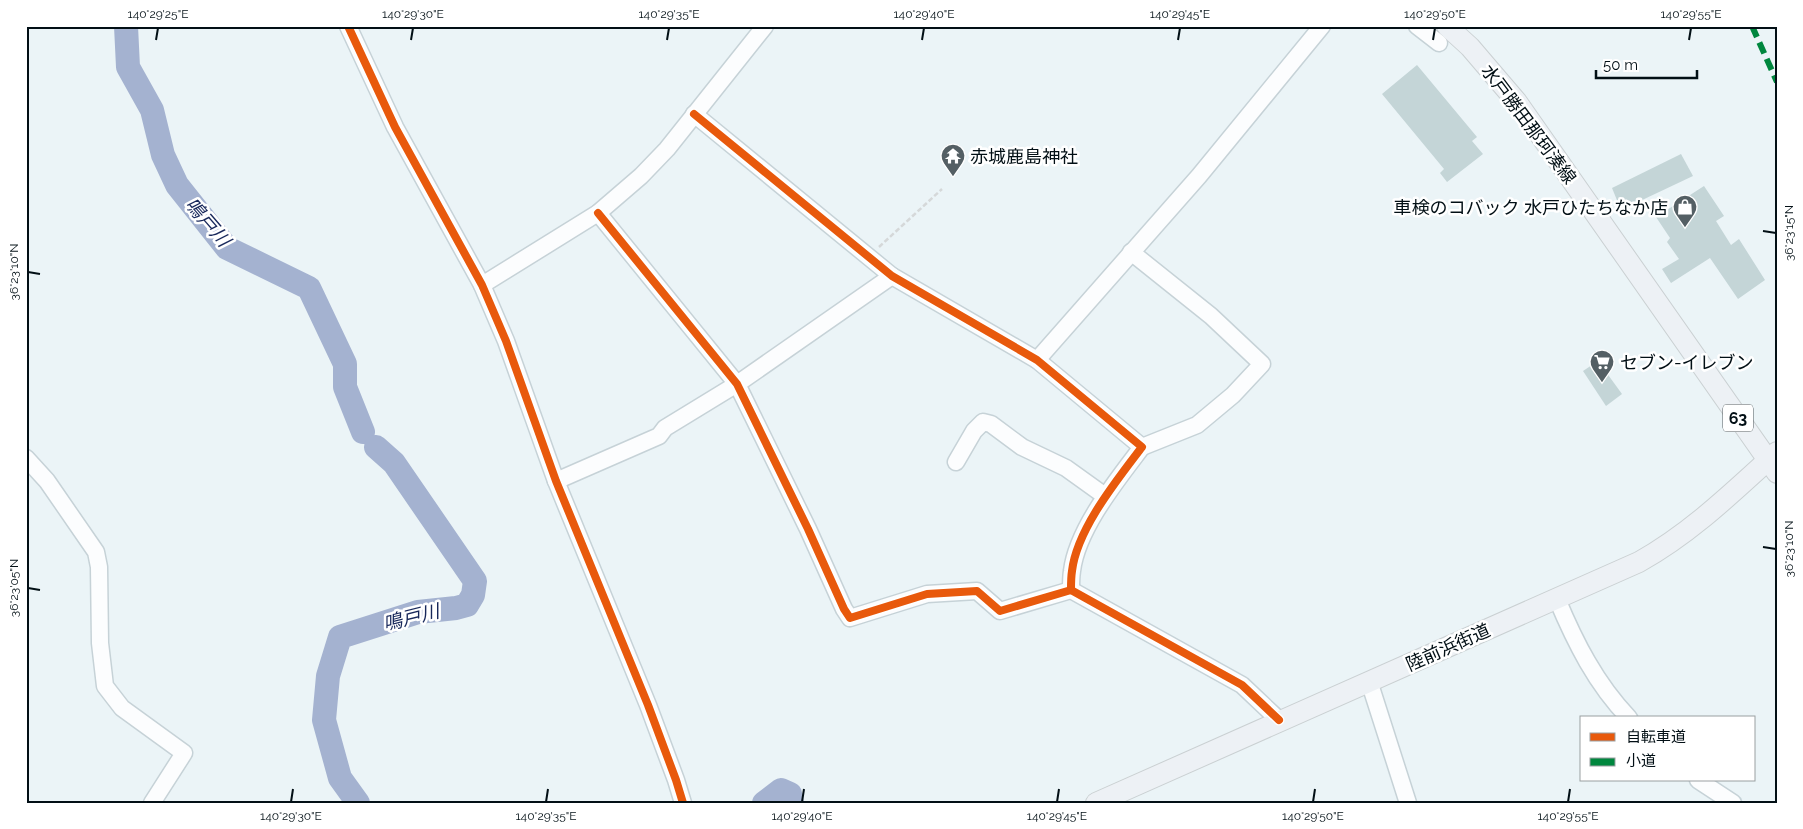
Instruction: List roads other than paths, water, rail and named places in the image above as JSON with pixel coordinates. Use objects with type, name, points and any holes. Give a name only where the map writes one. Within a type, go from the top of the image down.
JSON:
[{"type":"main road","name":"水戸勝田那珂湊線","points":[[1443,35],[1475,53],[1516,102],[1774,462]]},
{"type":"main road","name":"陸前浜街道","points":[[1096,803],[1279,720],[1639,562],[1671,544],[1774,462]]},
{"type":"street","points":[[348,26],[395,127],[482,286],[506,341],[556,481],[648,705],[676,780],[682,803]]},
{"type":"street","points":[[482,286],[598,213],[641,176],[667,149],[765,26]]},
{"type":"street","points":[[1037,360],[1199,176],[1322,26]]},
{"type":"street","points":[[1417,26],[1443,35]]},
{"type":"street","points":[[694,114],[892,276],[1037,360],[1142,447]]},
{"type":"street","points":[[598,213],[737,384],[850,618],[926,594],[977,591],[1000,610],[1071,590],[1242,685],[1279,720]]},
{"type":"street","points":[[1071,590],[1072,571],[1079,545],[1105,496],[1142,447],[1197,425],[1233,395],[1262,364],[1211,316],[1131,252]]},
{"type":"street","points":[[556,481],[659,436],[664,428],[737,384],[892,276]]},
{"type":"street","points":[[956,462],[974,430],[983,422],[991,424],[1022,447],[1066,468],[1105,496]]},
{"type":"street","points":[[26,458],[47,480],[96,552],[99,567],[100,643],[105,686],[122,708],[184,753],[152,803]]},
{"type":"street","points":[[1557,599],[1572,635],[1588,665],[1627,716]]},
{"type":"street","points":[[1369,682],[1408,803]]},
{"type":"street","points":[[1701,782],[1733,803]]},
{"type":"waterway","name":"鳴戸川","points":[[126,26],[128,67],[152,110],[163,155],[177,185],[227,248],[309,288],[345,364],[345,387],[363,432]]},
{"type":"waterway","name":"鳴戸川","points":[[358,803],[340,778],[324,720],[328,676],[340,637],[418,612],[467,605],[473,595],[475,581],[394,463],[376,447]]},
{"type":"waterway","name":"鳴戸川","points":[[764,803],[781,790],[790,794],[792,803]]},
{"type":"place","name":"赤城鹿島神社","points":[[953,177]]},
{"type":"place","name":"車検のコバック 水戸ひたちなか店","points":[[1685,228]]},
{"type":"place","name":"セブン-イレブン","points":[[1602,383]]}]
